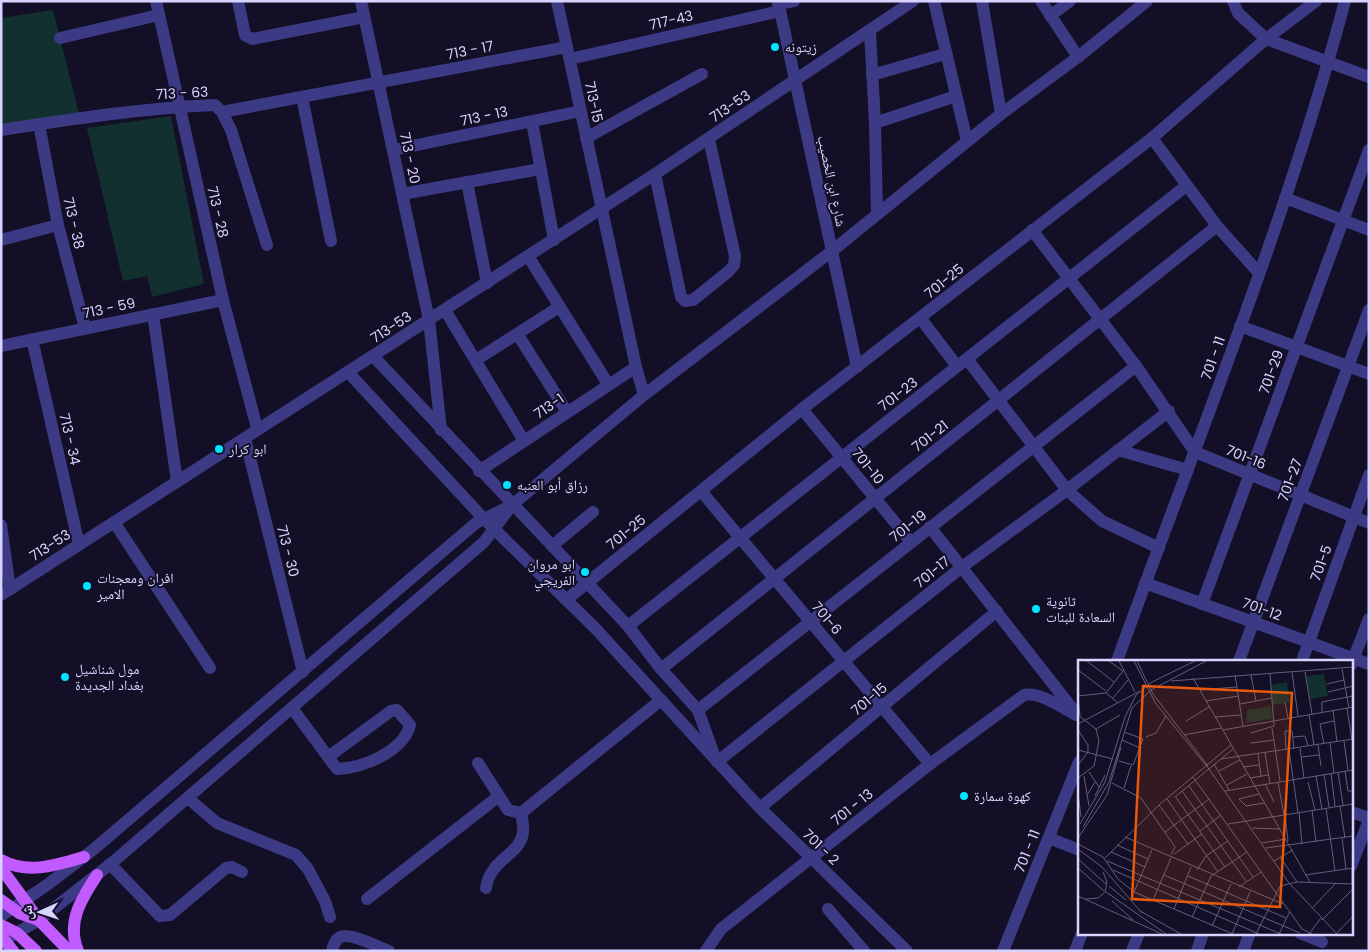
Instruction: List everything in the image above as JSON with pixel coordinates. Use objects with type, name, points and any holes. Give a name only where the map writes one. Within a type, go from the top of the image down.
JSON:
[{"type":"main road","points":[[1,860],[15,866],[28,868],[58,865],[84,857]]},
{"type":"main road","points":[[1,868],[39,920],[69,951]]},
{"type":"main road","points":[[78,951],[74,930],[76,908],[97,874]]},
{"type":"main road","points":[[1,900],[7,913],[39,920]]},
{"type":"main road","points":[[1,926],[17,933],[36,951]]},
{"type":"main road","points":[[2,940],[13,951]]},
{"type":"street","name":"713 - 28","points":[[156,1],[223,300],[258,428]]},
{"type":"street","points":[[238,1],[245,35],[252,38],[364,17]]},
{"type":"street","name":"713 - 20","points":[[361,1],[429,320],[441,430]]},
{"type":"street","name":"713-15","points":[[557,1],[636,367],[644,395]]},
{"type":"street","name":"717-43","points":[[568,53],[794,1]]},
{"type":"street","name":"713-53","points":[[6,592],[258,428],[602,209],[870,32],[913,1]]},
{"type":"street","points":[[934,1],[967,141]]},
{"type":"street","points":[[982,1],[1001,114]]},
{"type":"street","points":[[1041,1],[1078,57]]},
{"type":"street","points":[[1050,16],[1070,1]]},
{"type":"street","points":[[7,913],[84,857],[483,518],[512,505],[644,395],[832,252],[967,141],[1078,57],[1147,1]]},
{"type":"street","points":[[1233,1],[1238,13],[1266,39],[1369,77]]},
{"type":"street","name":"701-25","points":[[566,600],[802,409],[921,319],[1032,230],[1152,138],[1266,39],[1316,1]]},
{"type":"street","name":"701 - 11","points":[[1117,660],[1195,452],[1285,198],[1329,62],[1345,1]]},
{"type":"street","name":"شارع ابن الخصيب","points":[[778,5],[857,367]]},
{"type":"street","points":[[60,38],[158,15]]},
{"type":"street","points":[[870,32],[877,214]]},
{"type":"street","name":"713 - 17","points":[[222,112],[378,82],[568,53]]},
{"type":"street","points":[[872,75],[945,54]]},
{"type":"street","points":[[586,138],[702,74]]},
{"type":"street","points":[[875,123],[956,96]]},
{"type":"street","points":[[302,97],[331,241]]},
{"type":"street","name":"713 - 63","points":[[1,130],[178,106],[215,104],[232,130],[267,245]]},
{"type":"street","name":"713 - 13","points":[[393,150],[532,122],[581,110]]},
{"type":"street","points":[[532,122],[554,240]]},
{"type":"street","name":"713 - 38","points":[[39,124],[58,225],[85,328]]},
{"type":"street","points":[[1152,138],[1217,226],[1259,273]]},
{"type":"street","points":[[655,174],[681,297],[686,301],[693,300],[729,271],[734,265],[735,256],[709,139]]},
{"type":"street","name":"701-29","points":[[1202,604],[1369,150]]},
{"type":"street","points":[[402,194],[540,169]]},
{"type":"street","points":[[467,182],[487,283]]},
{"type":"street","name":"701-23","points":[[628,626],[1186,186]]},
{"type":"street","points":[[1285,198],[1369,230]]},
{"type":"street","points":[[1,240],[58,225]]},
{"type":"street","name":"701-21","points":[[660,668],[1217,226]]},
{"type":"street","points":[[1032,230],[1068,278],[1102,318],[1195,452]]},
{"type":"street","points":[[528,256],[608,384]]},
{"type":"street","name":"713 - 59","points":[[1,346],[223,300]]},
{"type":"street","points":[[476,360],[518,335],[559,307]]},
{"type":"street","points":[[445,310],[524,441]]},
{"type":"street","name":"701-27","points":[[1240,660],[1369,310]]},
{"type":"street","points":[[153,314],[177,482]]},
{"type":"street","points":[[921,319],[998,400],[1067,490],[1102,521],[1158,548]]},
{"type":"street","points":[[1240,326],[1369,374]]},
{"type":"street","points":[[518,335],[567,412]]},
{"type":"street","name":"713 - 34","points":[[32,339],[79,545]]},
{"type":"street","points":[[373,356],[479,471],[588,582],[628,626],[660,668],[698,710],[717,762]]},
{"type":"street","name":"701-19","points":[[698,710],[1136,366]]},
{"type":"street","name":"713-1","points":[[479,471],[636,367]]},
{"type":"street","name":"701 - 2","points":[[348,372],[483,518],[566,600],[661,700],[760,808],[907,951]]},
{"type":"street","name":"701-10","points":[[802,409],[911,542]]},
{"type":"street","name":"701-17","points":[[717,762],[962,567],[1067,490],[1168,411]]},
{"type":"street","name":"713 - 30","points":[[245,438],[302,672]]},
{"type":"street","points":[[1118,450],[1188,470]]},
{"type":"street","name":"701-16","points":[[1195,452],[1369,523]]},
{"type":"street","name":"701-5","points":[[1302,660],[1369,475]]},
{"type":"street","name":"701-6","points":[[701,491],[930,764]]},
{"type":"street","points":[[2,940],[39,920],[110,864],[188,798],[484,542],[495,530],[512,505]]},
{"type":"street","points":[[552,546],[593,512]]},
{"type":"street","points":[[114,522],[210,668]]},
{"type":"street","points":[[1,525],[6,592]]},
{"type":"street","points":[[930,527],[1078,716]]},
{"type":"street","name":"701-12","points":[[1145,584],[1308,642],[1348,660]]},
{"type":"street","name":"701-15","points":[[760,808],[997,611]]},
{"type":"street","points":[[1353,662],[1369,619]]},
{"type":"street","name":"701-12","points":[[1353,662],[1369,664]]},
{"type":"street","name":"701 - 13","points":[[706,951],[721,929],[930,764],[1024,695],[1032,693],[1078,716]]},
{"type":"street","points":[[521,813],[661,700]]},
{"type":"street","points":[[292,708],[328,757],[337,769],[354,768],[381,757],[407,736],[410,725],[397,710],[391,711],[328,757]]},
{"type":"street","points":[[478,763],[508,810],[521,813]]},
{"type":"street","name":"701 - 11","points":[[1003,951],[1078,765]]},
{"type":"street","points":[[367,899],[499,796]]},
{"type":"street","points":[[188,798],[217,823],[296,855],[308,869],[325,901],[330,917]]},
{"type":"street","points":[[1352,812],[1369,819],[1352,863]]},
{"type":"street","points":[[486,888],[488,876],[493,868],[518,844],[523,834],[521,813]]},
{"type":"street","points":[[1049,838],[1078,850]]},
{"type":"street","points":[[110,864],[160,916],[165,917],[226,868],[232,867],[242,872]]},
{"type":"street","points":[[828,909],[864,951]]},
{"type":"street","points":[[1074,951],[1082,934]]},
{"type":"street","points":[[1132,951],[1139,934]]},
{"type":"street","points":[[1197,951],[1203,934]]},
{"type":"street","points":[[1244,951],[1250,934]]},
{"type":"street","points":[[1302,934],[1322,942]]},
{"type":"street","points":[[332,951],[337,939],[343,936],[355,938],[389,951]]},
{"type":"green space","points":[[53,10],[80,118],[1,130],[1,18]]},
{"type":"green space","points":[[171,116],[204,284],[152,297],[147,276],[123,281],[87,128]]},
{"type":"place","name":"زيتونه","points":[[775,47]]},
{"type":"place","name":"ابو كرار","points":[[219,449]]},
{"type":"place","name":"رزاق أبو العنبه","points":[[507,485]]},
{"type":"place","name":"ابو مروان الفريجي","points":[[585,572]]},
{"type":"place","name":"افران ومعجنات الامير","points":[[87,586]]},
{"type":"place","name":"ثانوية السعادة للبنات","points":[[1036,609]]},
{"type":"place","name":"مول شناشيل بغداد الجديدة","points":[[65,677]]},
{"type":"place","name":"كهوة سمارة","points":[[964,796]]}]
